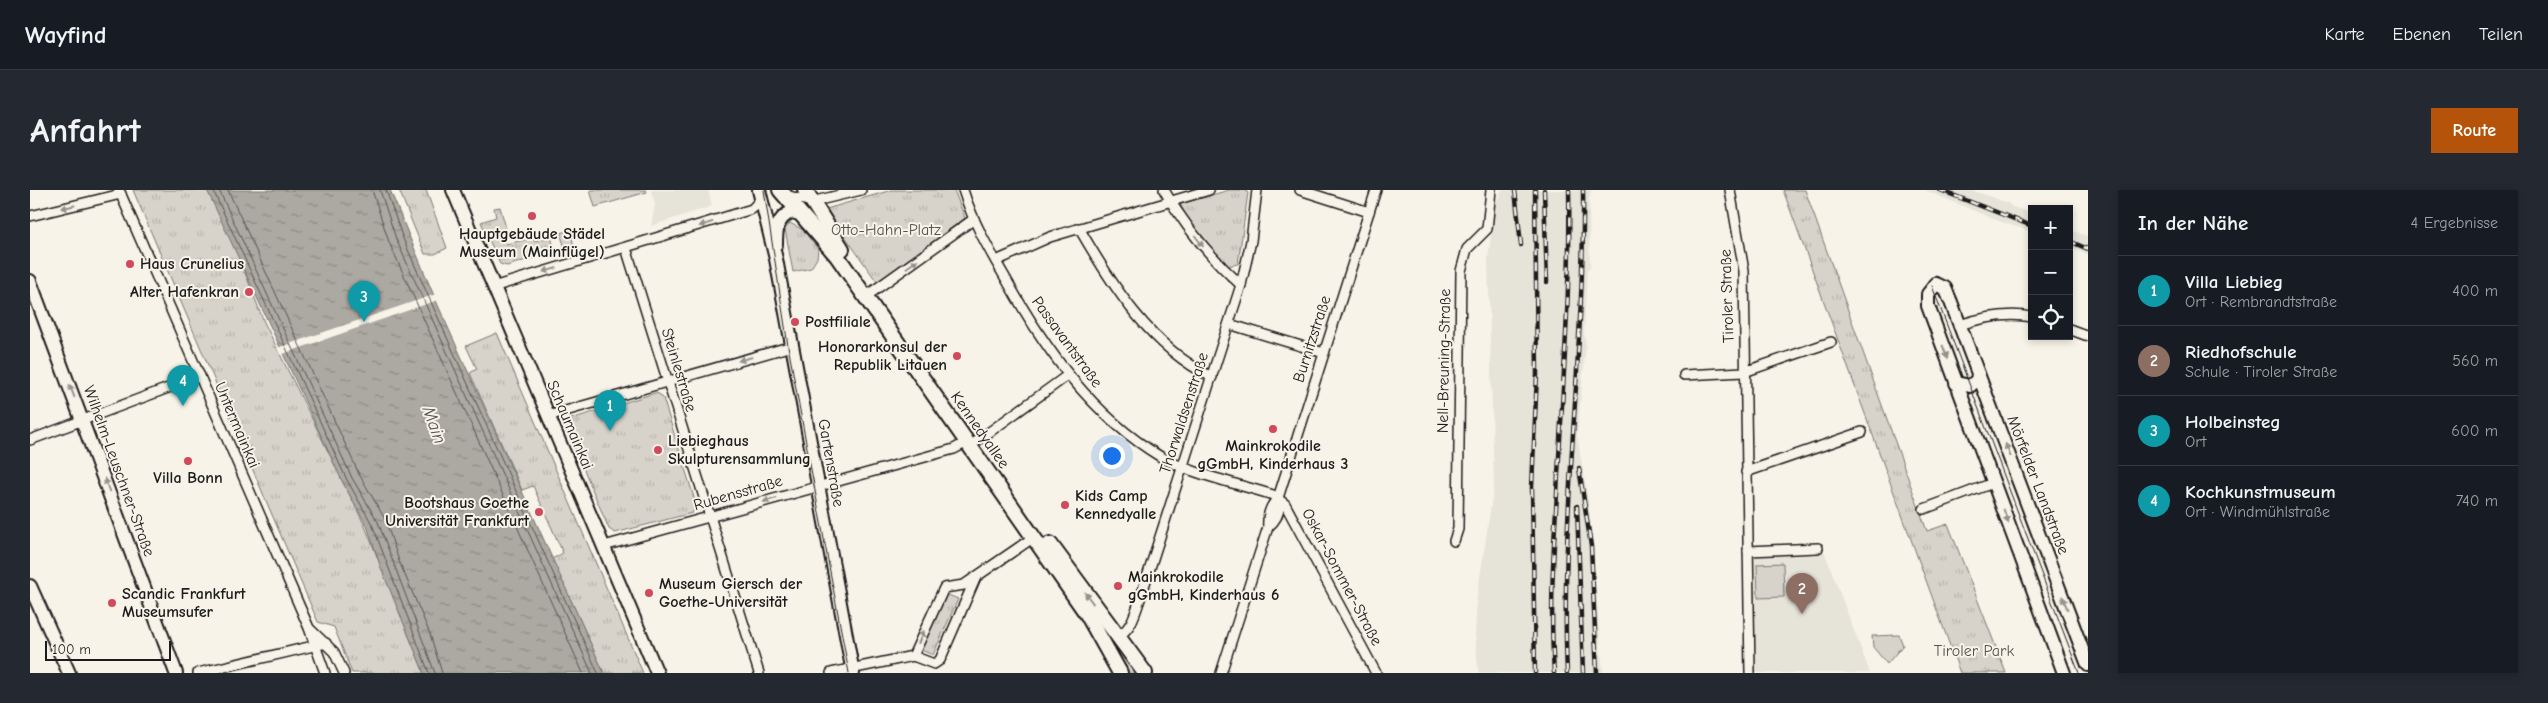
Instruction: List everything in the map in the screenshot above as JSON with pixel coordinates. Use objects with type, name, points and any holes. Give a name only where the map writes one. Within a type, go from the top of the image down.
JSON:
[{"type":"main road","name":"Schaumainkai","points":[[453,190],[657,673]]},
{"type":"main road","points":[[782,193],[801,214]]},
{"type":"main road","name":"Gartenstraße","points":[[760,194],[776,259],[852,671]]},
{"type":"main road","name":"Kennedyallee","points":[[808,196],[823,222],[972,441],[1086,614],[1120,673]]},
{"type":"main road","name":"Gartenstraße","points":[[776,259],[778,224],[784,215],[791,212],[801,214]]},
{"type":"main road","name":"Kennedyallee","points":[[801,214],[837,256],[1145,673]]},
{"type":"main road","name":"Wilhelm-Leuschner-Straße","points":[[30,281],[176,673]]},
{"type":"main road","name":"Mörfelder Landstraße","points":[[2064,673],[1928,306],[1928,294],[1932,286],[1940,284],[1945,288],[2088,665]]},
{"type":"main road","points":[[1956,383],[1970,386],[1977,380],[1978,374]]},
{"type":"main road","points":[[30,586],[69,673]]},
{"type":"main road","points":[[1108,651],[1112,673]]},
{"type":"street","points":[[782,193],[808,196],[861,190]]},
{"type":"street","name":"Passavantstraße","points":[[963,190],[974,219],[1033,325],[1068,376],[1088,399],[1122,428],[1162,457],[1182,466],[1278,498]]},
{"type":"street","points":[[1164,190],[1209,255],[1241,285]]},
{"type":"street","points":[[996,261],[1038,242],[1079,228],[1209,190]]},
{"type":"street","name":"Thorwaldsenstraße","points":[[1118,637],[1131,624],[1229,324],[1241,285],[1251,241],[1257,190]]},
{"type":"street","points":[[1300,190],[1369,212]]},
{"type":"street","name":"Burnitzstraße","points":[[1220,673],[1268,527],[1267,518],[1272,503],[1278,498],[1376,190]]},
{"type":"street","name":"Nell-Breuning-Straße","points":[[1454,541],[1458,529],[1461,271],[1467,249],[1487,229],[1491,190]]},
{"type":"street","name":"Tiroler Straße","points":[[1730,190],[1744,271],[1744,372],[1750,673]]},
{"type":"street","points":[[30,216],[120,192]]},
{"type":"street","name":"Untermainkai","points":[[120,192],[309,628],[325,673]]},
{"type":"street","points":[[494,286],[752,210],[760,194]]},
{"type":"street","points":[[872,292],[974,219]]},
{"type":"street","points":[[1079,228],[1115,286],[1149,329],[1178,356],[1212,377]]},
{"type":"street","name":"Steinlestraße","points":[[626,248],[708,518],[759,673]]},
{"type":"street","points":[[1960,325],[1992,316],[2028,317]]},
{"type":"street","points":[[1229,324],[1324,353]]},
{"type":"street","points":[[2073,330],[2088,336]]},
{"type":"street","points":[[1684,375],[1744,372],[1831,342]]},
{"type":"street","points":[[548,416],[792,346]]},
{"type":"street","points":[[30,440],[200,376]]},
{"type":"street","name":"Rubensstraße","points":[[604,546],[954,449],[972,441],[1068,376]]},
{"type":"street","points":[[1746,472],[1862,432]]},
{"type":"street","points":[[1924,509],[1993,483]]},
{"type":"street","name":"Oskar-Sommer-Straße","points":[[1278,498],[1285,504],[1376,673]]},
{"type":"street","points":[[913,656],[942,590],[946,586],[964,585],[1034,537]]},
{"type":"street","points":[[1748,551],[1818,548]]},
{"type":"street","points":[[831,673],[852,671],[913,656],[934,664],[940,660],[976,577]]},
{"type":"street","points":[[309,628],[326,643],[340,663],[344,673]]},
{"type":"street","points":[[198,673],[326,643]]},
{"type":"shaded area","points":[[651,190],[708,190],[712,206],[651,226],[655,204]]},
{"type":"shaded area","points":[[1501,190],[1591,190],[1589,200],[1590,267],[1587,270],[1584,332],[1586,345],[1577,435],[1589,507],[1603,673],[1479,673],[1478,670],[1475,633],[1477,597],[1494,485],[1488,260],[1495,199],[1500,198]]},
{"type":"shaded area","points":[[1925,190],[1971,190],[2008,203],[2012,207],[2028,212],[2028,231],[1996,220]]},
{"type":"shaded area","points":[[2073,231],[2088,236],[2088,255],[2073,249]]},
{"type":"shaded area","points":[[1824,551],[1870,673],[1755,673],[1755,556],[1814,555]]},
{"type":"green space","points":[[133,190],[213,190],[264,322],[364,524],[424,673],[352,673],[334,627],[318,622]]},
{"type":"green space","points":[[399,190],[426,190],[447,248],[435,254],[425,254]]},
{"type":"green space","points":[[590,190],[646,190],[647,192],[595,207]]},
{"type":"green space","name":"Otto-Hahn-Platz","points":[[892,190],[954,190],[965,218],[877,282],[826,209]]},
{"type":"green space","points":[[1229,190],[1245,190],[1248,193],[1238,264],[1226,266],[1195,231],[1181,204]]},
{"type":"green space","name":"Tiroler Park","points":[[1783,190],[1805,190],[1927,531],[1948,524],[2006,673],[1960,673]]},
{"type":"green space","points":[[500,207],[506,228],[502,230],[506,244],[533,238],[534,241],[551,237],[555,251],[507,266],[500,264],[481,222],[496,217],[494,208]]},
{"type":"green space","points":[[790,223],[803,230],[818,249],[817,258],[811,268],[793,272],[785,229]]},
{"type":"green space","points":[[570,230],[574,246],[565,248],[560,233]]},
{"type":"green space","points":[[497,333],[643,673],[604,673],[552,559],[563,553],[533,486],[522,490],[470,373],[477,369],[466,346]]},
{"type":"green space","points":[[655,393],[663,398],[696,504],[695,509],[692,513],[615,533],[609,529],[566,427],[566,423],[571,419]]},
{"type":"green space","points":[[1783,563],[1784,597],[1758,598],[1757,564]]},
{"type":"green space","points":[[946,594],[958,599],[933,655],[921,650]]},
{"type":"green space","points":[[1107,632],[1139,673],[1127,673]]},
{"type":"green space","points":[[1899,635],[1903,645],[1887,664],[1873,647],[1872,636]]},
{"type":"water","name":"Main","points":[[207,190],[390,190],[437,303],[604,673],[424,673],[381,568],[367,526],[343,483]]},
{"type":"pier","points":[[436,294],[438,300],[280,355],[277,348]]},
{"type":"tram line","points":[[764,190],[788,346],[849,673]]},
{"type":"tram line","points":[[1932,286],[2079,673]]},
{"type":"railway","points":[[1515,190],[1521,245]]},
{"type":"railway","points":[[1535,190],[1537,374],[1532,487],[1535,673]]},
{"type":"railway","points":[[1544,190],[1547,282]]},
{"type":"railway","points":[[1554,673],[1552,583],[1567,304],[1569,190]]},
{"type":"railway","points":[[1567,673],[1567,552],[1583,250],[1583,190]]},
{"type":"railway","points":[[1940,190],[2028,224]]},
{"type":"railway","points":[[2073,243],[2088,249]]},
{"type":"railway","points":[[1579,468],[1591,546],[1597,673]]},
{"type":"railway","points":[[1577,506],[1583,673]]},
{"type":"place","name":"Hauptgebäude Städel Museum (Mainflügel)","points":[[532,216]]},
{"type":"place","name":"Haus Crunelius","points":[[130,264]]},
{"type":"place","name":"Alter Hafenkran","points":[[249,292]]},
{"type":"place","name":"Holbeinsteg","points":[[364,322]]},
{"type":"place","name":"Postfiliale","points":[[795,322]]},
{"type":"place","name":"Honorarkonsul der Republik Litauen","points":[[957,356]]},
{"type":"place","name":"Kochkunstmuseum","points":[[183,406]]},
{"type":"place","name":"Mainkrokodile gGmbH, Kinderhaus 3","points":[[1273,429]]},
{"type":"place","name":"Villa Liebieg","points":[[610,431]]},
{"type":"place","name":"Liebieghaus Skulpturensammlung","points":[[658,450]]},
{"type":"place","name":"Villa Bonn","points":[[188,461]]},
{"type":"place","name":"Kids Camp Kennedyalle","points":[[1065,505]]},
{"type":"place","name":"Bootshaus Goethe Universität Frankfurt","points":[[539,512]]},
{"type":"place","name":"Mainkrokodile gGmbH, Kinderhaus 6","points":[[1118,586]]},
{"type":"place","name":"Museum Giersch der Goethe-Universität","points":[[649,593]]},
{"type":"place","name":"Scandic Frankfurt Museumsufer","points":[[112,603]]},
{"type":"place","name":"Riedhofschule","points":[[1802,614]]}]
